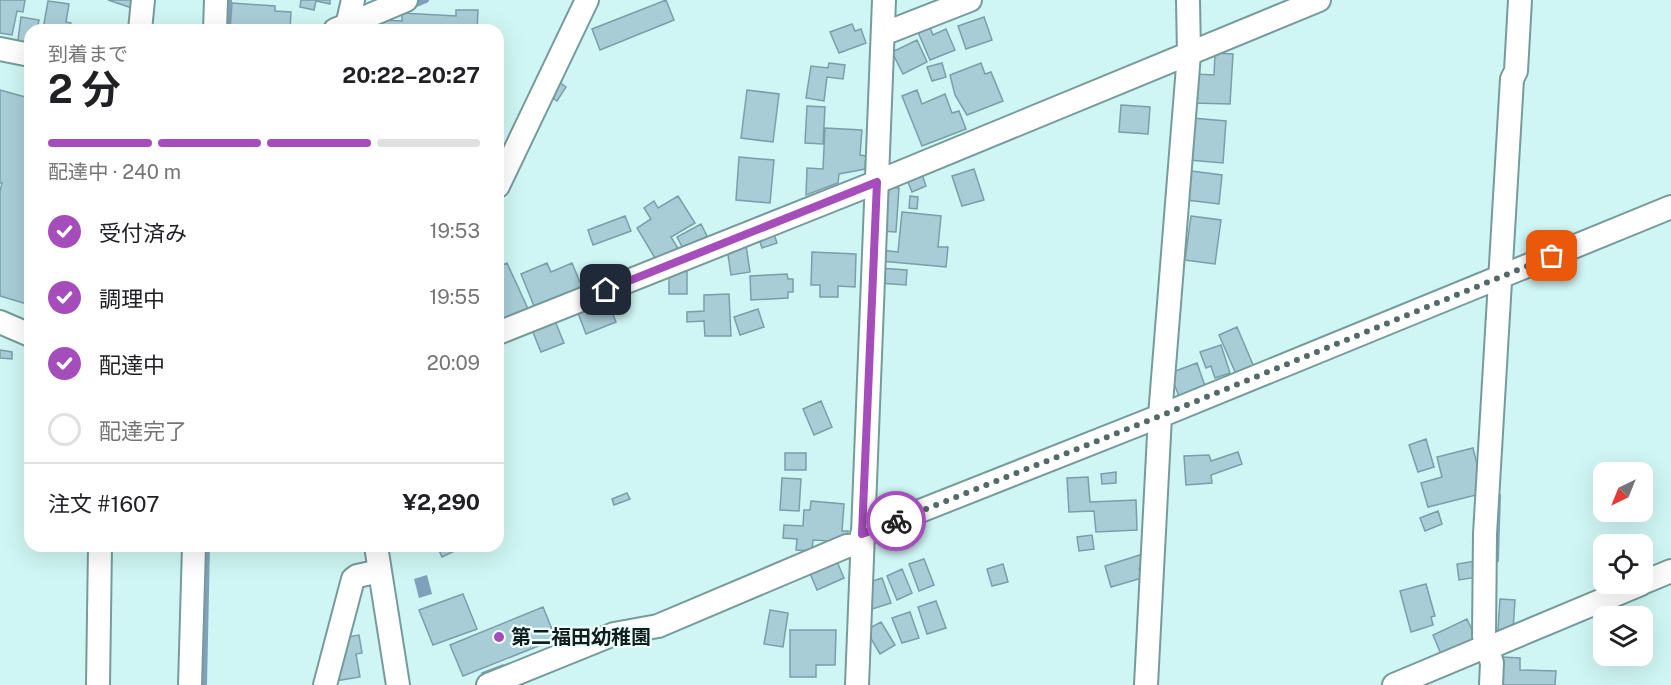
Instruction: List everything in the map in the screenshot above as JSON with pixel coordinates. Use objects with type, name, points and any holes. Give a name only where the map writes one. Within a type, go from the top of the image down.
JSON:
[{"type":"street","points":[[141,24],[143,0]]},
{"type":"street","points":[[215,24],[216,0]]},
{"type":"street","points":[[343,24],[352,0]]},
{"type":"street","points":[[351,24],[406,0]]},
{"type":"street","points":[[504,173],[587,0]]},
{"type":"street","points":[[857,685],[863,560],[856,542],[871,185],[884,0]]},
{"type":"street","points":[[883,34],[970,0]]},
{"type":"street","points":[[1146,685],[1160,416],[1189,54],[1188,0]]},
{"type":"street","points":[[504,331],[871,185],[1319,0]]},
{"type":"street","points":[[1491,685],[1489,651],[1484,636],[1485,534],[1505,274],[1512,79],[1516,71],[1520,0]]},
{"type":"street","points":[[0,49],[24,54]]},
{"type":"street","points":[[488,685],[614,634],[658,626],[1160,416],[1671,207]]},
{"type":"street","points":[[0,322],[24,332]]},
{"type":"street","points":[[98,685],[100,552]]},
{"type":"street","points":[[190,685],[194,552]]},
{"type":"street","points":[[377,552],[398,685]]},
{"type":"street","points":[[325,685],[353,579],[380,571]]},
{"type":"street","points":[[1653,578],[1671,571]]},
{"type":"street","points":[[1394,685],[1489,651],[1617,594]]},
{"type":"water","points":[[427,575],[432,594],[419,598],[414,579]]},
{"type":"building","points":[[0,0],[25,0],[23,12],[17,11],[12,35],[0,33]]},
{"type":"building","points":[[108,0],[135,0],[132,8]]},
{"type":"building","points":[[301,0],[330,0],[330,4],[316,1],[314,10],[300,7]]},
{"type":"building","points":[[666,0],[674,20],[600,50],[592,29]]},
{"type":"building","points":[[48,1],[69,4],[66,22],[71,24],[44,24]]},
{"type":"building","points":[[232,3],[275,6],[275,11],[291,12],[290,24],[230,24]]},
{"type":"building","points":[[456,10],[478,10],[477,24],[382,24],[382,20],[402,21],[402,13],[456,16]]},
{"type":"building","points":[[21,17],[39,20],[38,24],[24,24],[24,48],[17,47]]},
{"type":"building","points":[[984,17],[992,40],[966,49],[958,26]]},
{"type":"building","points":[[852,24],[855,31],[861,29],[866,43],[839,53],[830,32]]},
{"type":"building","points":[[929,25],[933,35],[946,29],[955,50],[930,60],[917,30]]},
{"type":"building","points":[[917,40],[927,62],[903,74],[892,52]]},
{"type":"building","points":[[1215,53],[1233,54],[1230,104],[1194,103],[1196,74],[1214,75]]},
{"type":"building","points":[[829,63],[845,65],[843,79],[827,77],[824,101],[806,98],[811,66],[828,68]]},
{"type":"building","points":[[942,63],[946,77],[932,81],[927,67]]},
{"type":"building","points":[[981,63],[985,74],[991,72],[1003,101],[967,115],[955,95],[950,75]]},
{"type":"building","points":[[559,82],[566,87],[557,101],[550,96]]},
{"type":"building","points":[[0,90],[24,97],[24,303],[0,296],[0,191],[2,183],[0,183]]},
{"type":"building","points":[[747,90],[779,94],[773,142],[741,138]]},
{"type":"building","points":[[917,90],[922,104],[945,94],[952,113],[959,111],[966,129],[922,146],[902,96]]},
{"type":"building","points":[[1121,105],[1150,107],[1148,134],[1119,132]]},
{"type":"building","points":[[807,106],[825,107],[823,144],[805,143]]},
{"type":"building","points":[[1192,118],[1226,121],[1223,163],[1189,160]]},
{"type":"building","points":[[825,128],[862,130],[860,155],[866,156],[865,169],[839,174],[838,183],[806,195],[807,168],[823,169]]},
{"type":"building","points":[[739,157],[774,160],[770,203],[736,200]]},
{"type":"building","points":[[974,169],[984,200],[962,206],[952,176]]},
{"type":"building","points":[[921,171],[926,186],[912,192],[906,177]]},
{"type":"building","points":[[1191,171],[1222,175],[1219,204],[1187,200]]},
{"type":"building","points":[[883,187],[899,188],[896,232],[880,231]]},
{"type":"building","points":[[678,196],[695,223],[671,237],[679,250],[658,263],[637,228],[651,219],[644,208],[654,201],[658,208]]},
{"type":"building","points":[[910,196],[918,197],[917,209],[909,208]]},
{"type":"building","points":[[902,212],[941,216],[938,247],[948,247],[946,267],[881,261],[881,250],[898,252]]},
{"type":"building","points":[[625,216],[631,231],[593,245],[588,230]]},
{"type":"building","points":[[1191,216],[1221,220],[1215,264],[1185,260]]},
{"type":"building","points":[[701,224],[709,240],[685,252],[677,237]]},
{"type":"building","points":[[773,231],[777,243],[762,248],[758,236]]},
{"type":"building","points":[[746,245],[750,272],[731,275],[727,248]]},
{"type":"building","points":[[812,252],[856,254],[855,287],[838,286],[838,297],[820,297],[820,285],[811,285]]},
{"type":"building","points":[[507,263],[529,311],[504,322],[504,264]]},
{"type":"building","points":[[547,263],[551,272],[572,263],[582,287],[534,306],[521,274]]},
{"type":"building","points":[[879,268],[907,270],[906,285],[878,283]]},
{"type":"building","points":[[669,271],[687,271],[687,294],[669,294]]},
{"type":"building","points":[[787,274],[788,279],[793,279],[793,292],[788,292],[788,298],[751,300],[750,276]]},
{"type":"building","points":[[729,294],[731,336],[705,336],[704,321],[687,322],[687,312],[704,311],[704,295]]},
{"type":"building","points":[[608,302],[616,322],[586,334],[578,313]]},
{"type":"building","points":[[758,309],[764,327],[740,335],[734,317]]},
{"type":"building","points":[[555,321],[564,343],[541,352],[532,330]]},
{"type":"building","points":[[1237,327],[1254,367],[1236,374],[1219,335]]},
{"type":"building","points":[[1221,345],[1230,373],[1215,378],[1211,366],[1206,368],[1200,352]]},
{"type":"building","points":[[0,350],[12,352],[12,359],[0,358]]},
{"type":"building","points":[[1197,363],[1206,389],[1180,399],[1170,373]]},
{"type":"building","points":[[821,401],[832,427],[814,435],[803,409]]},
{"type":"building","points":[[1426,439],[1434,467],[1418,472],[1409,445]]},
{"type":"building","points":[[1473,448],[1484,493],[1428,507],[1421,483],[1442,477],[1437,457]]},
{"type":"building","points":[[1238,452],[1242,464],[1211,475],[1212,483],[1186,485],[1184,456],[1209,455],[1211,461]]},
{"type":"building","points":[[785,453],[806,453],[806,470],[785,470]]},
{"type":"building","points":[[1116,472],[1116,483],[1102,484],[1101,474]]},
{"type":"building","points":[[1088,477],[1090,502],[1136,500],[1137,530],[1096,532],[1094,511],[1069,512],[1067,478]]},
{"type":"building","points":[[782,478],[801,479],[799,511],[780,510]]},
{"type":"building","points":[[627,493],[630,499],[614,505],[612,499]]},
{"type":"building","points":[[811,501],[844,504],[842,531],[848,531],[847,542],[813,540],[812,551],[796,550],[797,539],[783,538],[784,525],[803,526],[804,510],[810,510]]},
{"type":"building","points":[[1438,511],[1442,524],[1425,531],[1420,518]]},
{"type":"building","points":[[1092,535],[1094,549],[1079,551],[1077,537]]},
{"type":"building","points":[[440,552],[452,552],[442,557]]},
{"type":"building","points":[[1143,554],[1147,566],[1139,569],[1142,578],[1111,587],[1105,566]]},
{"type":"building","points":[[835,557],[844,578],[817,590],[808,569]]},
{"type":"building","points":[[924,559],[934,585],[919,591],[909,564]]},
{"type":"building","points":[[1475,561],[1478,577],[1459,580],[1457,564]]},
{"type":"building","points":[[1003,564],[1008,582],[992,586],[987,569]]},
{"type":"building","points":[[902,569],[912,593],[897,600],[887,576]]},
{"type":"building","points":[[882,578],[891,603],[872,609],[864,584]]},
{"type":"building","points":[[1426,584],[1435,616],[1431,617],[1433,625],[1411,632],[1400,591]]},
{"type":"building","points":[[463,594],[477,629],[433,645],[419,610]]},
{"type":"building","points":[[1500,599],[1515,600],[1513,630],[1498,630]]},
{"type":"building","points":[[936,601],[946,628],[927,634],[918,607]]},
{"type":"building","points":[[543,607],[556,639],[463,676],[450,645]]},
{"type":"building","points":[[770,610],[788,613],[783,647],[764,644]]},
{"type":"building","points":[[910,612],[919,638],[902,643],[892,618]]},
{"type":"building","points":[[1467,619],[1476,639],[1441,654],[1433,635]]},
{"type":"building","points":[[881,622],[895,645],[880,654],[866,630]]},
{"type":"building","points":[[790,630],[836,630],[835,665],[816,665],[816,677],[790,677]]},
{"type":"building","points":[[359,635],[362,653],[356,654],[360,677],[335,681],[342,638]]},
{"type":"building","points":[[1502,657],[1520,658],[1520,670],[1556,671],[1555,685],[1502,685]]},
{"type":"building","points":[[503,665],[505,670],[483,677],[482,673]]},
{"type":"waterway","points":[[228,24],[229,0]]},
{"type":"waterway","points":[[409,7],[426,0]]},
{"type":"waterway","points":[[1496,560],[1498,496]]},
{"type":"waterway","points":[[204,685],[207,552]]},
{"type":"way so far","points":[[896,521],[1552,256]]},
{"type":"place","name":"第二福田幼稚園","points":[[499,637]]},
{"type":"route","points":[[606,290],[877,182],[862,534],[896,521]]}]
